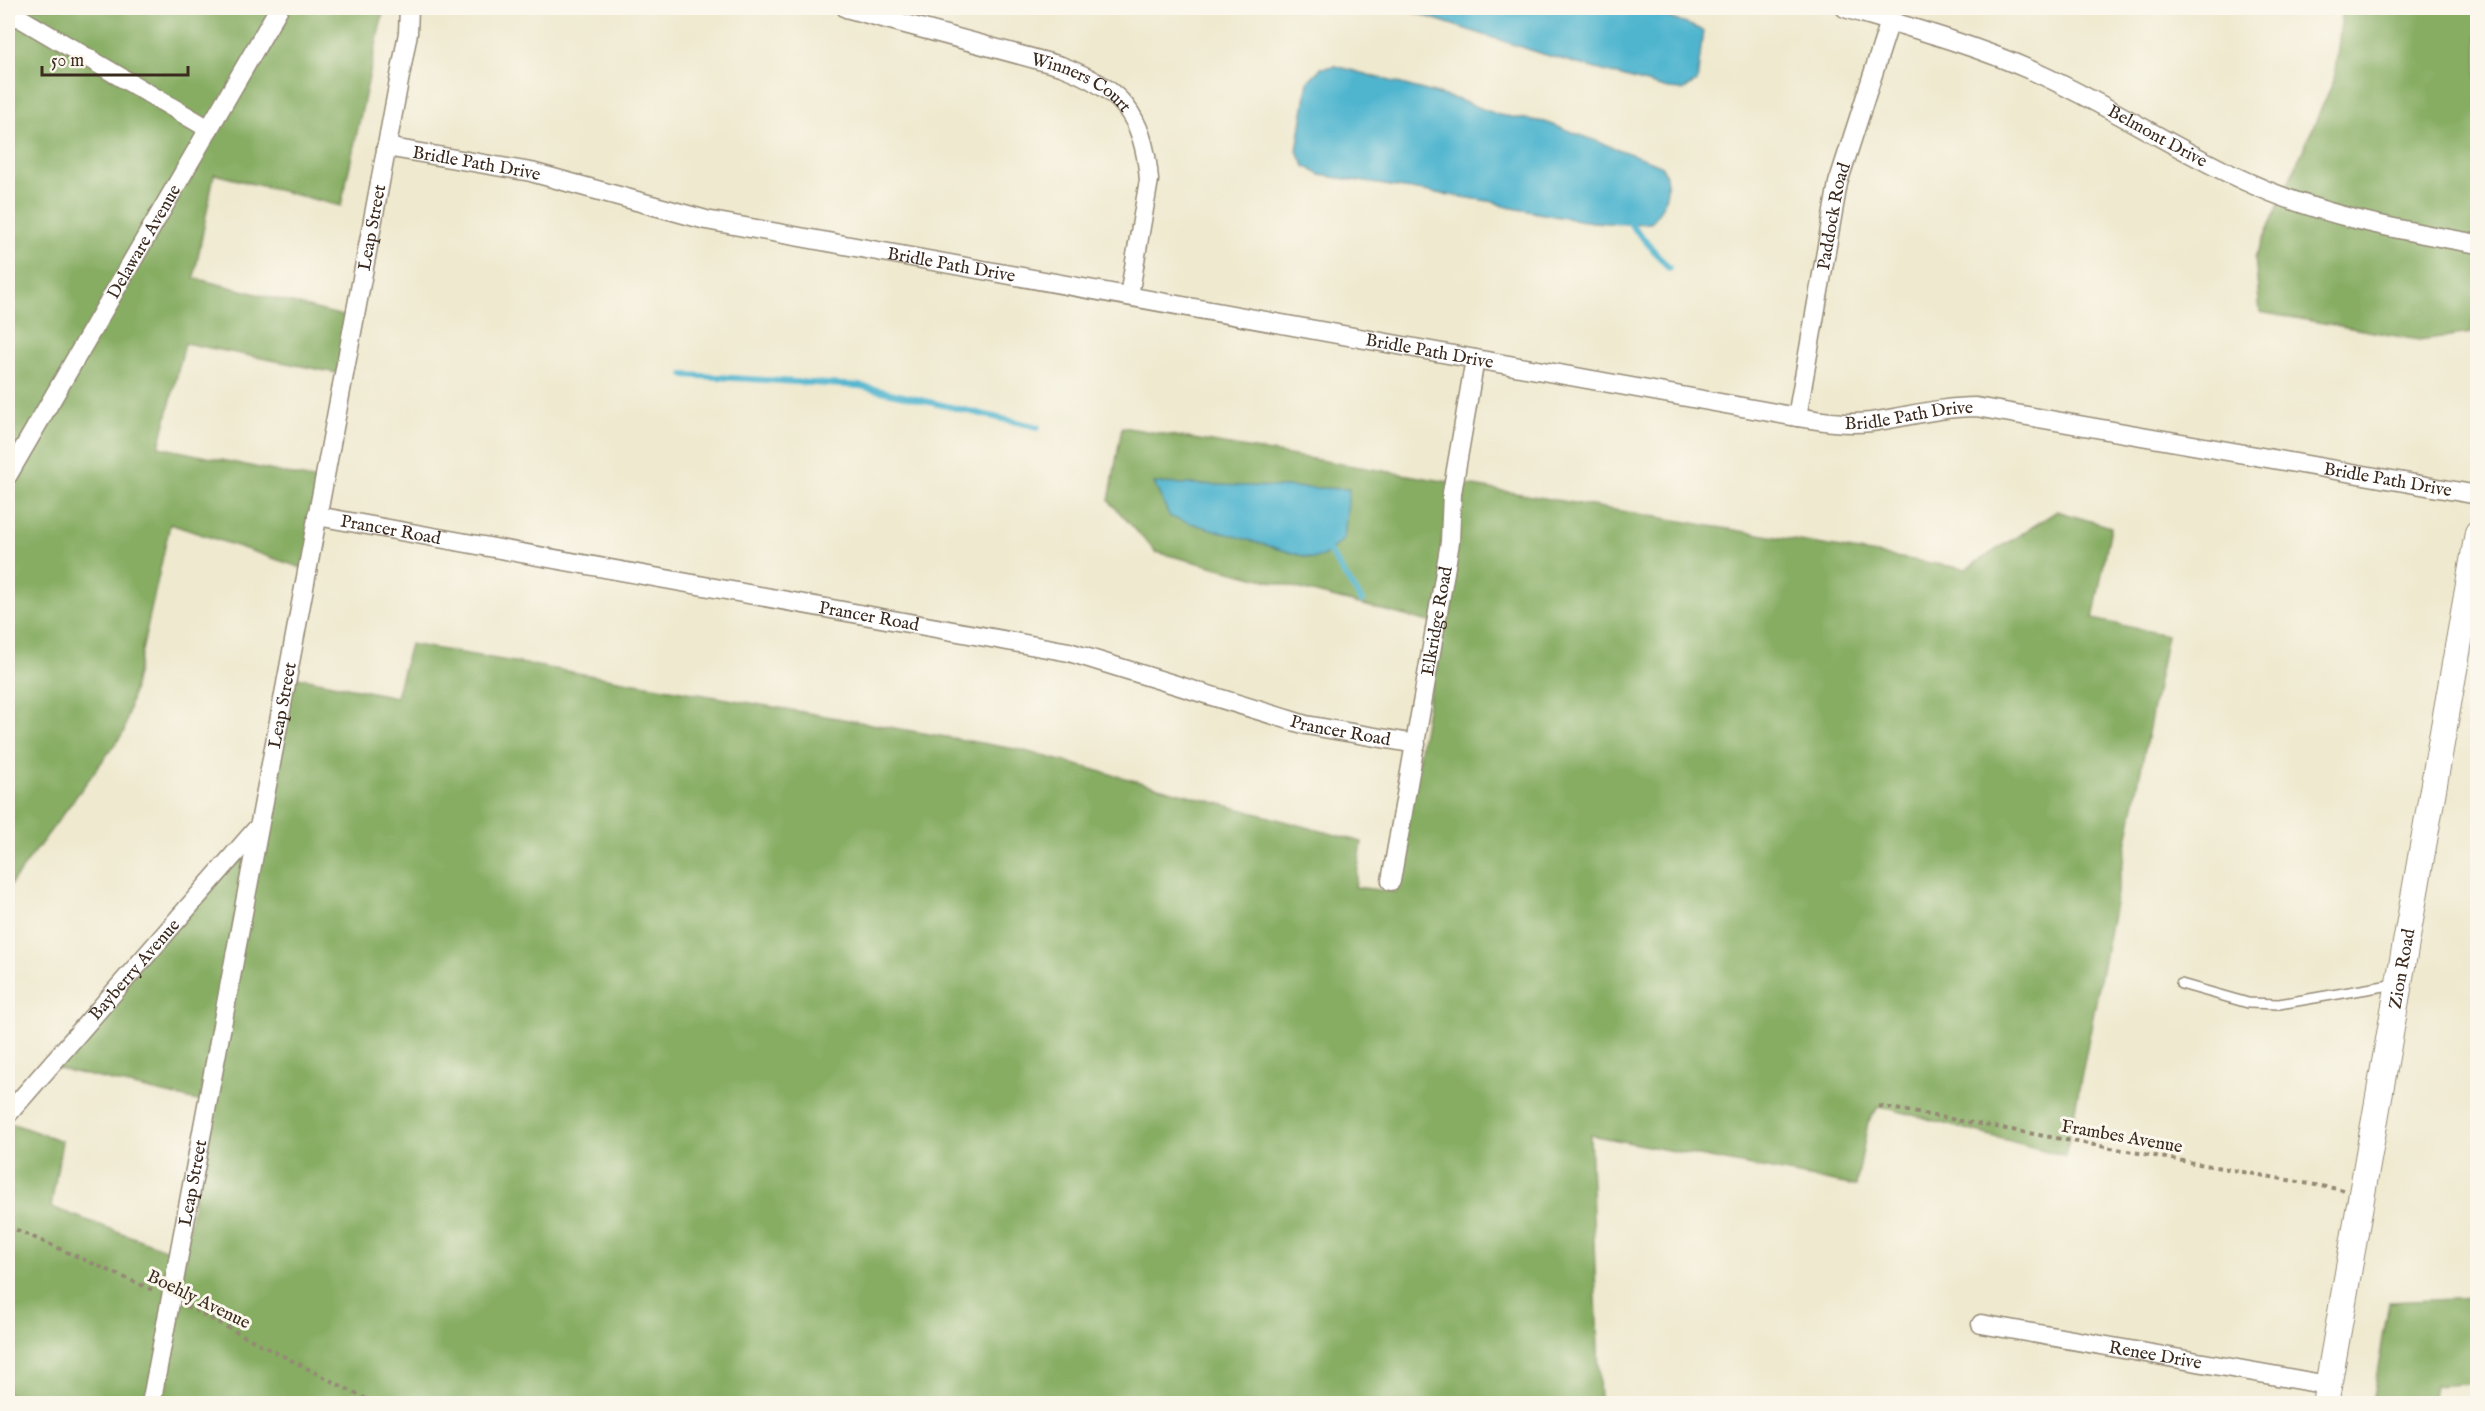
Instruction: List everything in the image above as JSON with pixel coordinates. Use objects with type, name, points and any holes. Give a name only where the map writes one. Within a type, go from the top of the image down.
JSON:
[{"type":"street","name":"Delaware Avenue","points":[[8,475],[279,8]]},
{"type":"street","name":"Leap Street","points":[[151,1404],[408,33],[409,8]]},
{"type":"street","name":"Winners Court","points":[[846,8],[1061,66],[1095,80],[1118,97],[1140,133],[1149,180],[1129,296]]},
{"type":"street","name":"Belmont Drive","points":[[1845,8],[1985,52],[2034,72],[2082,94],[2201,160],[2274,194],[2360,221],[2478,244]]},
{"type":"street","points":[[8,11],[208,129]]},
{"type":"street","name":"Paddock Road","points":[[1797,417],[1838,183],[1890,21]]},
{"type":"street","name":"Bridle Path Drive","points":[[386,147],[531,172],[706,220],[1797,417],[1848,423],[1870,422],[1921,412],[1976,407],[2478,495]]},
{"type":"street","name":"Elkridge Road","points":[[1391,881],[1450,542],[1452,493],[1475,359]]},
{"type":"street","name":"Prancer Road","points":[[317,516],[1069,652],[1306,725],[1416,744]]},
{"type":"street","name":"Zion Road","points":[[2326,1394],[2398,983],[2469,628],[2478,533]]},
{"type":"street","name":"Bayberry Avenue","points":[[8,1114],[260,824]]},
{"type":"street","name":"Renee Drive","points":[[1982,1324],[2326,1394]]},
{"type":"lane","points":[[2181,984],[2248,1003],[2279,1004],[2398,983]]},
{"type":"path","name":"Frambes Avenue","points":[[1879,1106],[2361,1194]]},
{"type":"path","name":"Boehly Avenue","points":[[8,1226],[171,1299],[376,1404]]},
{"type":"green space","points":[[8,8],[384,8],[341,206],[214,174],[194,278],[355,319],[347,375],[185,343],[159,447],[327,482],[311,571],[170,524],[124,732],[8,888]]},
{"type":"green space","points":[[2343,8],[2477,8],[2478,294],[2471,333],[2419,340],[2260,312],[2255,258],[2334,80]]},
{"type":"green space","points":[[1122,427],[1966,569],[2057,511],[2111,527],[2093,619],[2167,635],[2066,1156],[1879,1106],[1868,1122],[1856,1186],[1590,1135],[1600,1403],[8,1404],[8,1122],[62,1141],[51,1207],[184,1256],[211,1104],[48,1066],[266,816],[292,676],[396,697],[410,644],[1021,750],[1362,842],[1355,887],[1396,892],[1441,625],[1156,552],[1109,501]]},
{"type":"green space","points":[[2477,1298],[2477,1383],[2435,1386],[2432,1403],[2372,1403],[2389,1302]]},
{"type":"water","points":[[1408,8],[1643,8],[1703,30],[1697,82],[1682,90],[1668,89],[1546,55],[1410,11]]},
{"type":"water","points":[[1336,66],[1459,100],[1499,115],[1545,122],[1661,165],[1667,180],[1664,202],[1651,223],[1595,222],[1522,210],[1495,202],[1320,175],[1305,166],[1297,151],[1308,81],[1321,68]]},
{"type":"water","points":[[1154,483],[1349,489],[1344,539],[1323,556],[1313,559],[1170,517]]},
{"type":"waterway","points":[[1627,220],[1669,268]]},
{"type":"waterway","points":[[684,375],[860,386],[1038,427]]},
{"type":"waterway","points":[[1329,551],[1362,601]]}]
